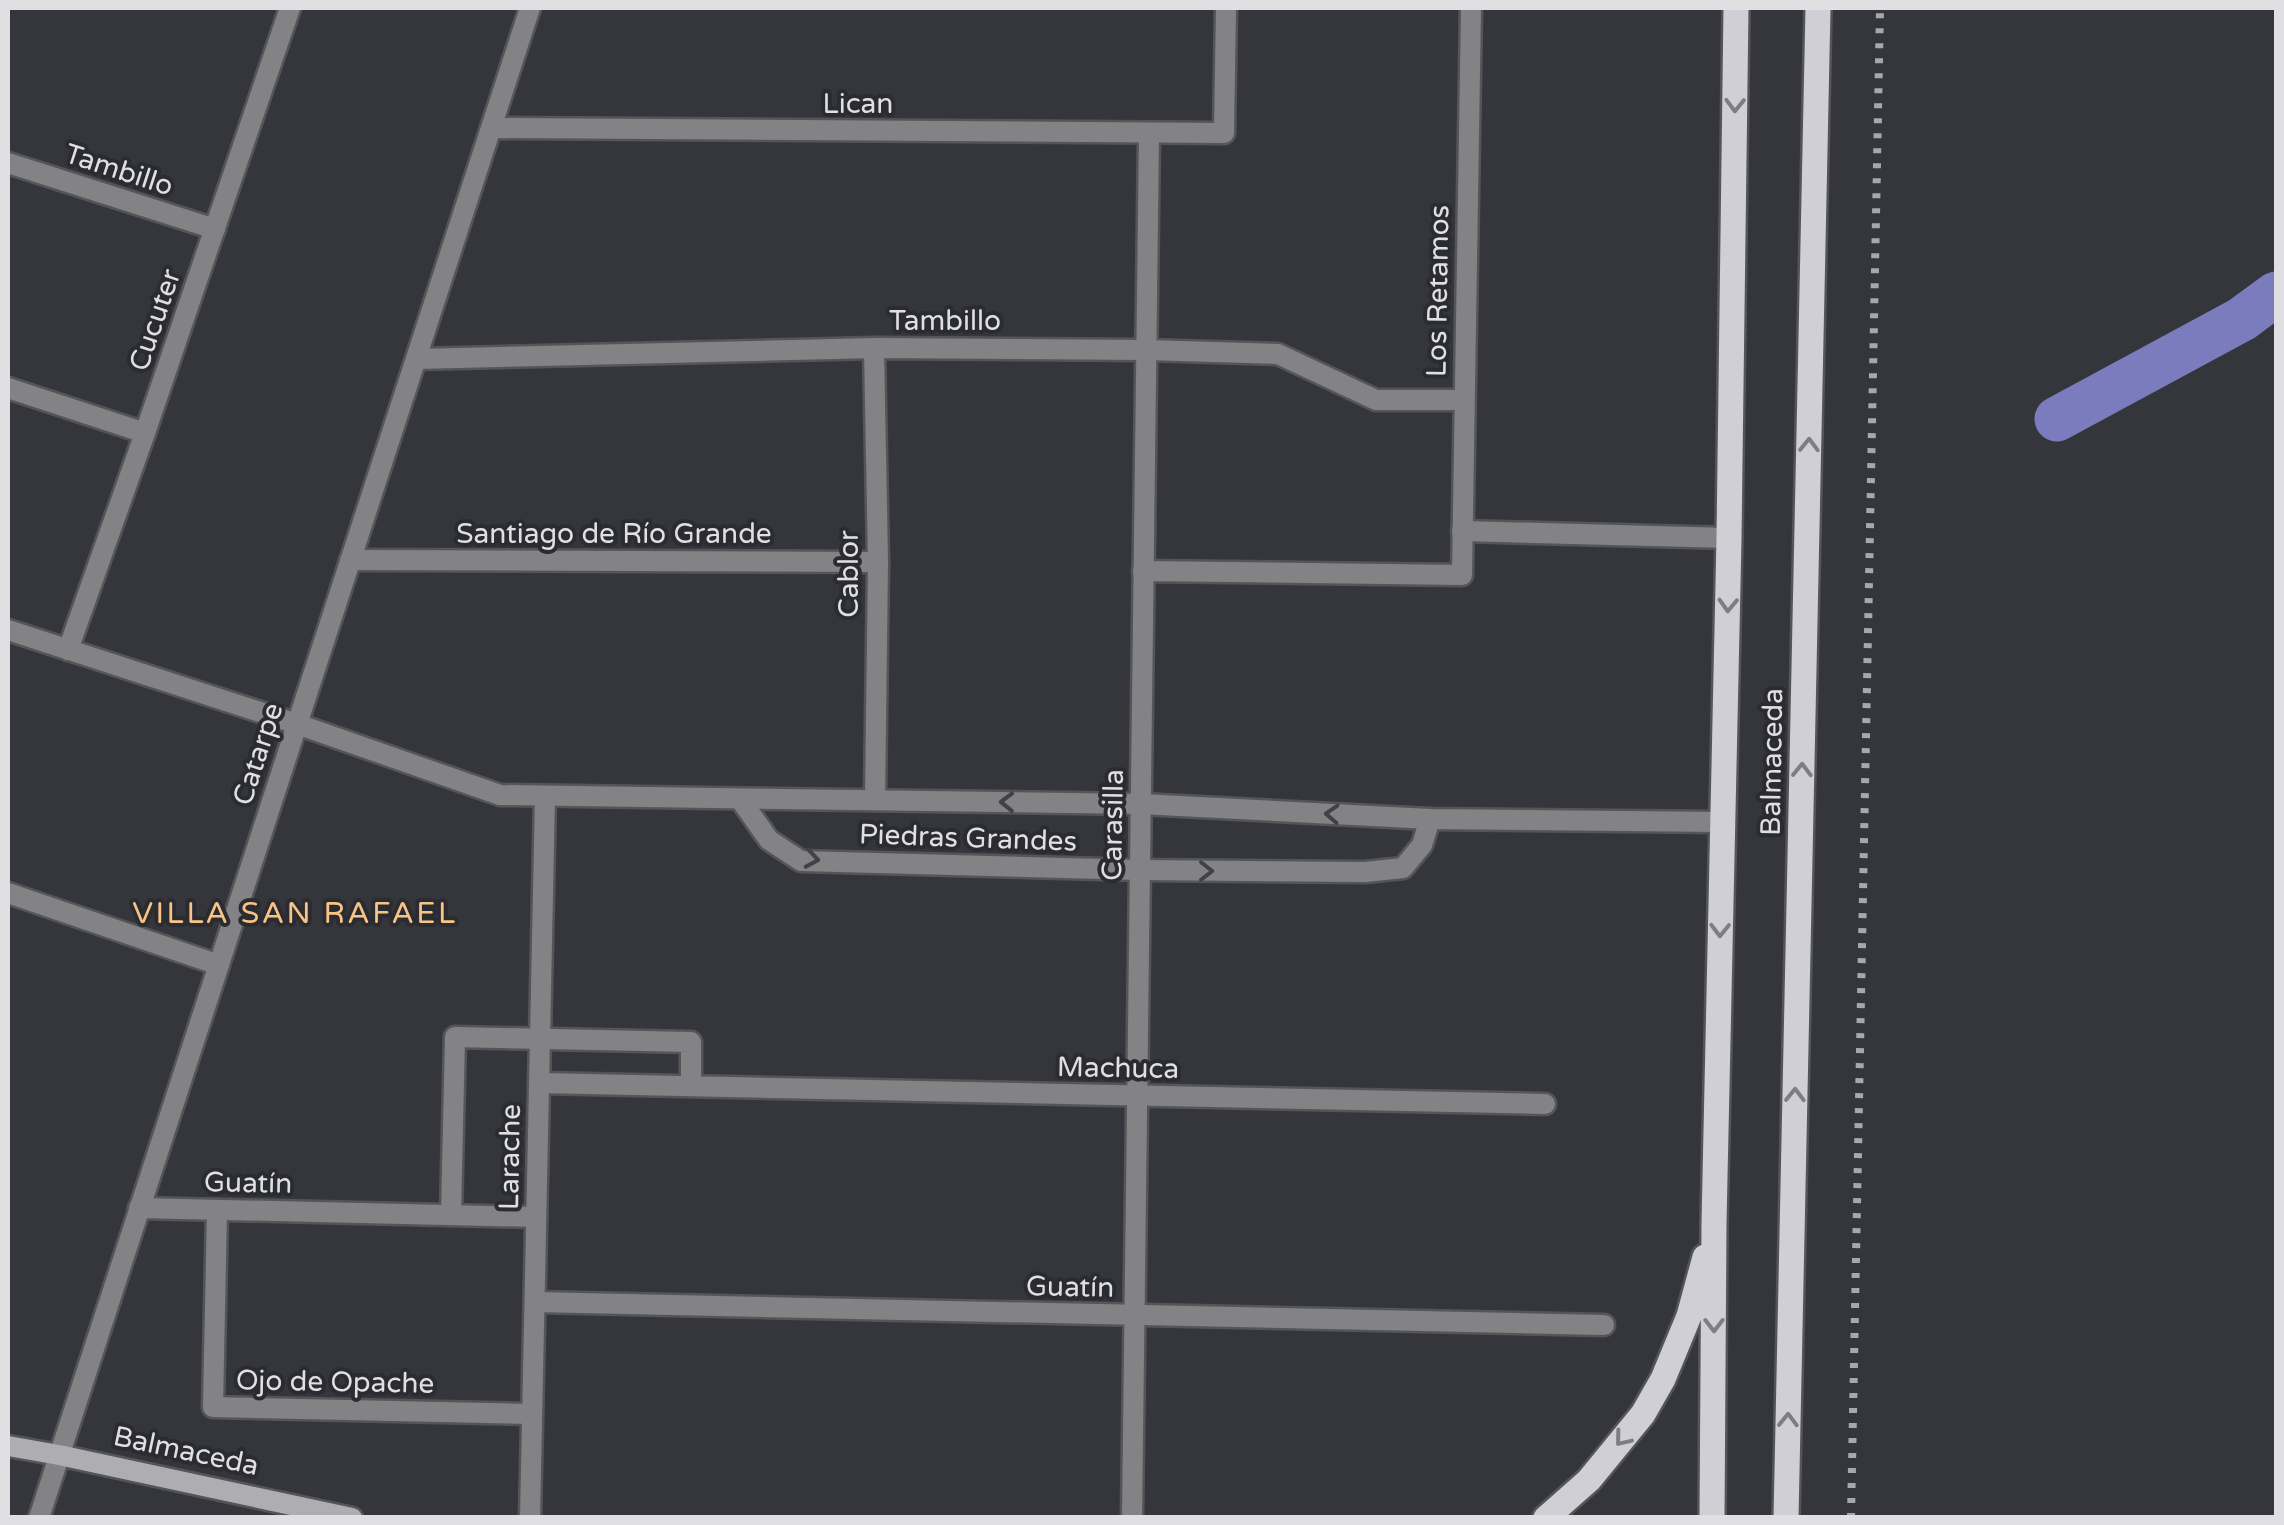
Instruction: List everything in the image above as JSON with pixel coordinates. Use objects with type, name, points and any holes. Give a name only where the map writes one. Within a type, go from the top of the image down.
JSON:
[{"type":"main road","name":"Balmaceda","points":[[1712,1518],[1736,8]]},
{"type":"main road","name":"Balmaceda","points":[[1786,1518],[1818,8]]},
{"type":"main road","points":[[1546,1518],[1589,1480],[1643,1414],[1663,1380],[1690,1316],[1714,1223]]},
{"type":"main road","name":"Balmaceda","points":[[8,1446],[352,1518]]},
{"type":"street","name":"Cucuter","points":[[68,650],[290,8]]},
{"type":"street","name":"Catarpe","points":[[39,1518],[530,8]]},
{"type":"street","name":"Lican","points":[[491,128],[1224,133],[1226,8]]},
{"type":"street","name":"Los Retamos","points":[[1144,571],[1462,575],[1471,8]]},
{"type":"street","name":"Carasilla","points":[[1132,1518],[1149,134]]},
{"type":"street","name":"Tambillo","points":[[8,163],[214,229]]},
{"type":"street","name":"Tambillo","points":[[416,359],[874,348],[1278,354],[1376,400],[1464,400]]},
{"type":"street","name":"Cablor","points":[[874,348],[878,562],[875,800]]},
{"type":"street","points":[[8,388],[145,434]]},
{"type":"street","points":[[1462,532],[1730,538]]},
{"type":"street","name":"Santiago de Río Grande","points":[[350,560],[878,562]]},
{"type":"street","name":"Piedras Grandes","points":[[8,630],[500,795],[1141,804],[1430,818],[1722,822]]},
{"type":"street","name":"Larache","points":[[530,1518],[545,797]]},
{"type":"street","name":"Piedras Grandes","points":[[740,800],[769,840],[801,861],[1140,870],[1365,872],[1403,868],[1422,845],[1430,818]]},
{"type":"street","points":[[8,893],[219,965]]},
{"type":"street","name":"Larache","points":[[452,1215],[455,1037],[540,1039]]},
{"type":"street","points":[[540,1039],[692,1042],[691,1086]]},
{"type":"street","name":"Machuca","points":[[539,1083],[1545,1104]]},
{"type":"street","name":"Guatín","points":[[139,1208],[536,1217]]},
{"type":"street","name":"Ojo de Opache","points":[[217,1210],[213,1407],[532,1414]]},
{"type":"street","name":"Guatín","points":[[535,1302],[1604,1325]]},
{"type":"waterway","points":[[2057,419],[2242,319],[2276,294]]},
{"type":"railway","points":[[1851,1518],[1880,8]]},
{"type":"district","name":"VILLA SAN RAFAEL","points":[[295,913]]}]
